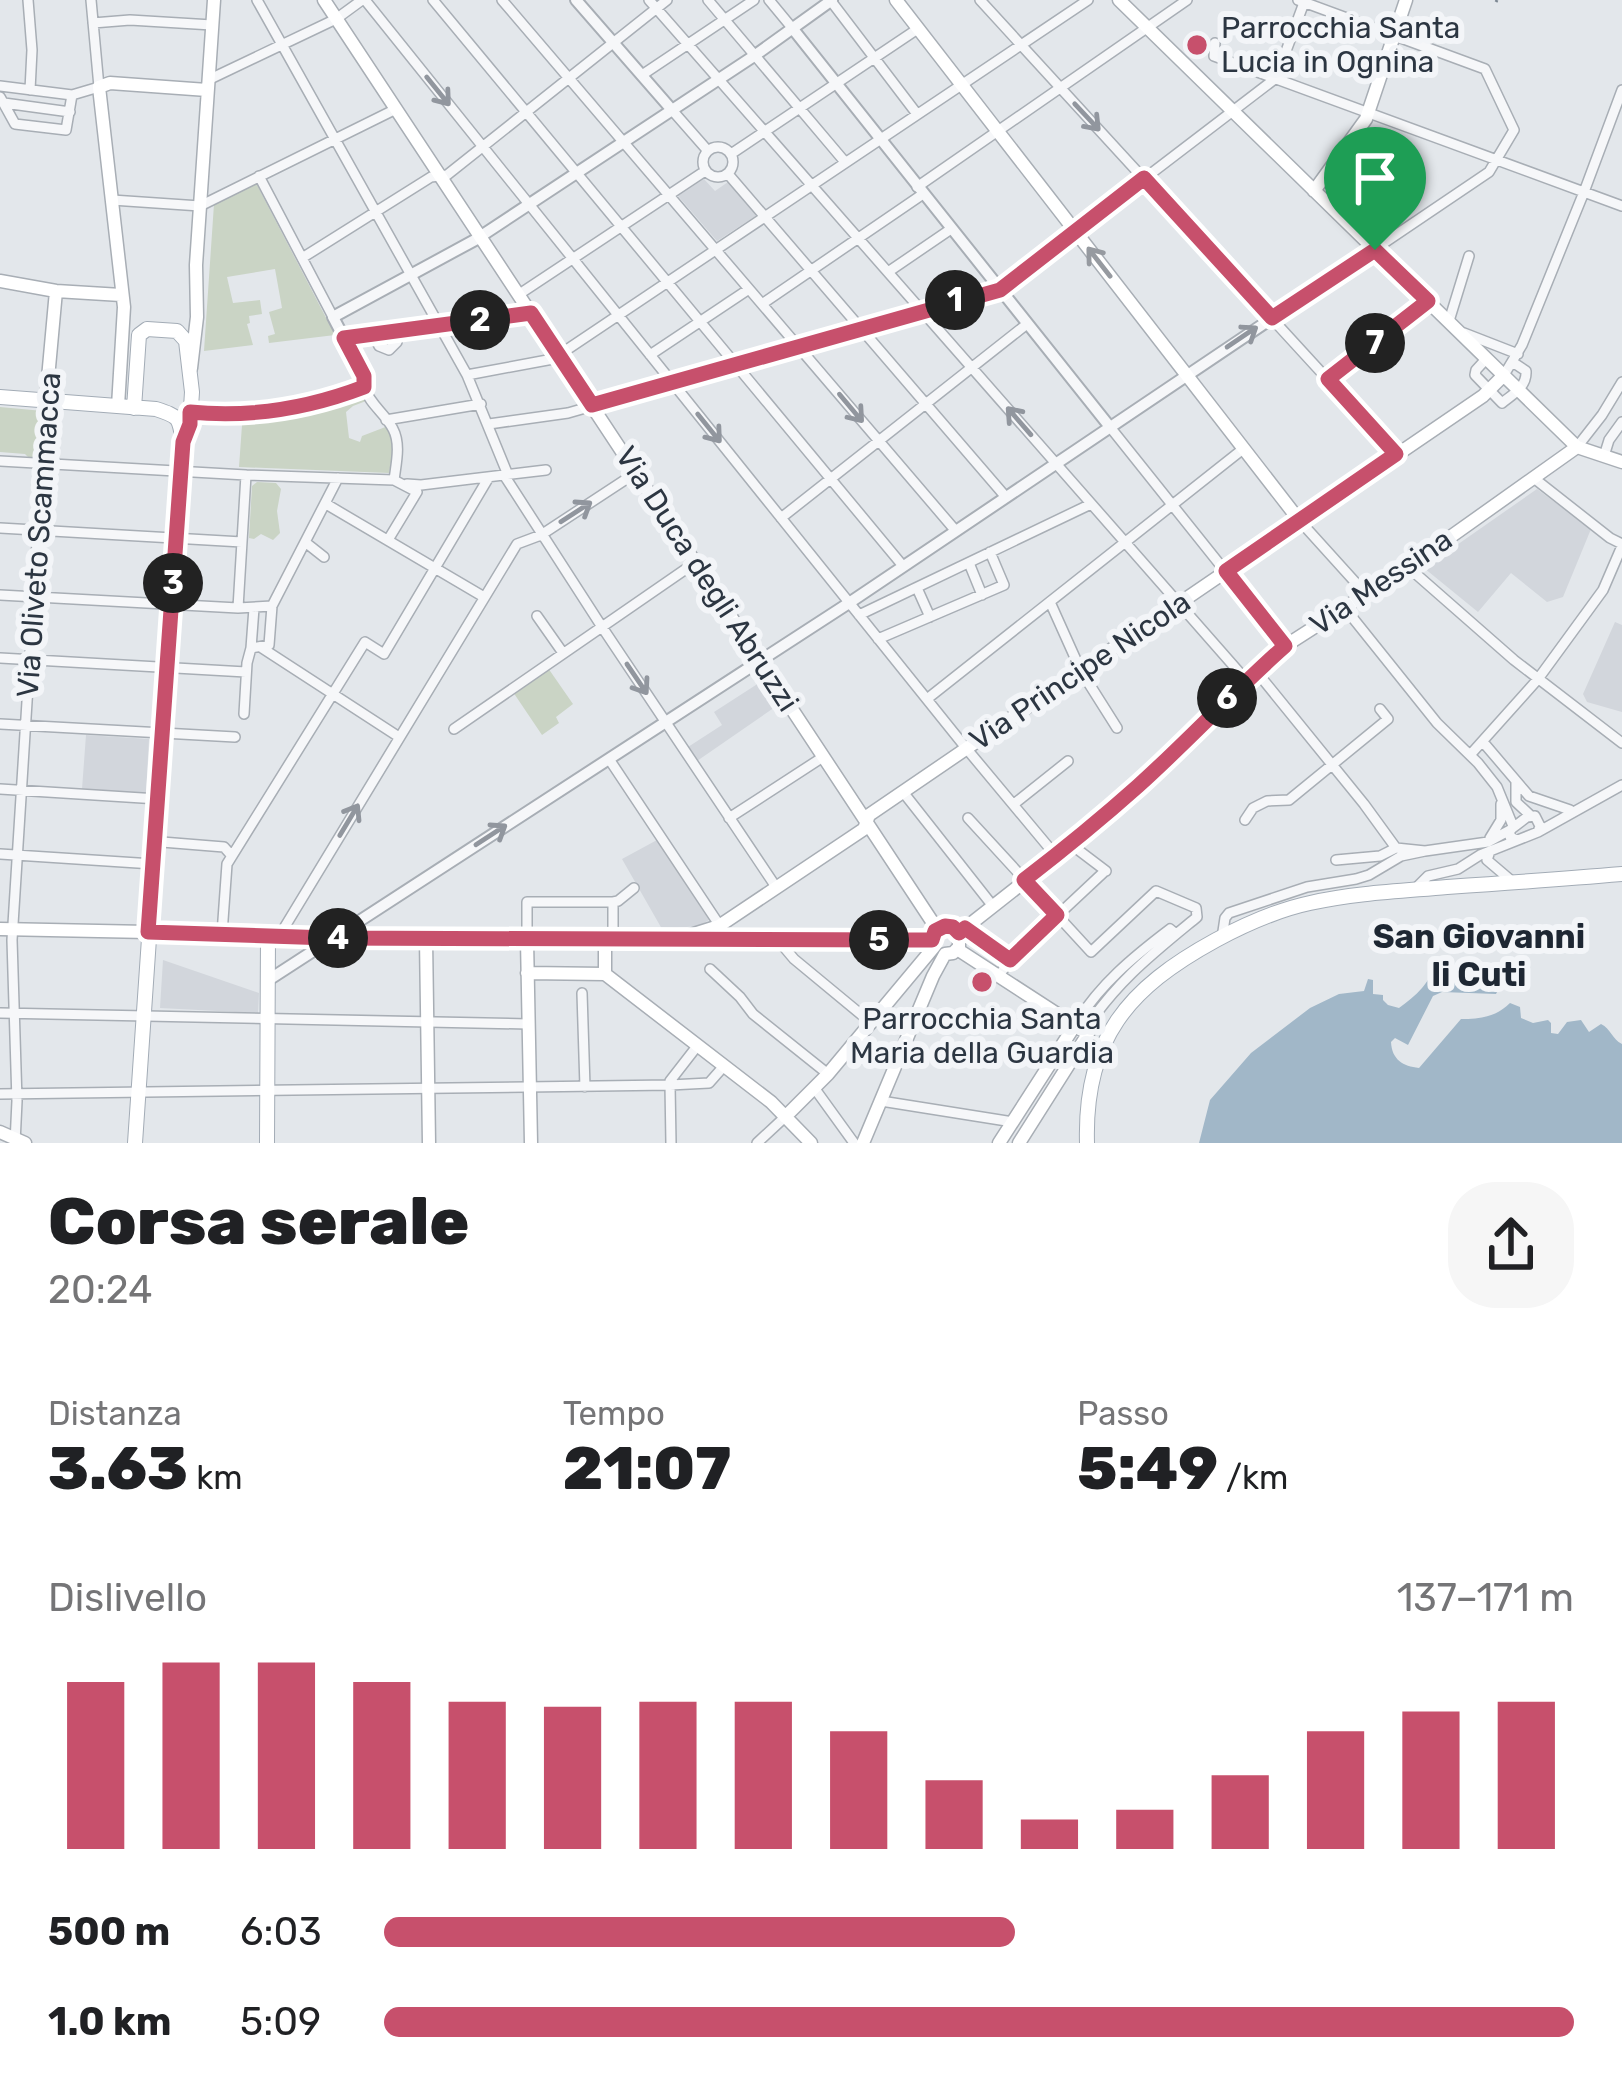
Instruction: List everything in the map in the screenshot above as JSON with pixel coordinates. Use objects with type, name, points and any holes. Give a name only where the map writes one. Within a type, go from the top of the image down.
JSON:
[{"type":"main road","points":[[156,410],[179,403],[194,358],[214,0]]},
{"type":"main road","name":"Via Duca degli Abruzzi","points":[[324,0],[867,821],[939,940]]},
{"type":"main road","points":[[896,0],[1299,520]]},
{"type":"main road","points":[[1119,0],[1577,447],[1622,462]]},
{"type":"main road","points":[[1314,191],[1369,113],[1406,0]]},
{"type":"main road","points":[[121,406],[123,307],[99,87],[110,83],[208,85]]},
{"type":"main road","points":[[0,280],[123,307],[133,324],[147,329],[177,331],[187,324],[194,295]]},
{"type":"main road","name":"Via Oliveto Scammacca","points":[[46,400],[56,291]]},
{"type":"main road","points":[[123,307],[137,348]]},
{"type":"main road","points":[[121,406],[139,335],[147,329]]},
{"type":"main road","points":[[136,1143],[183,442],[192,392],[186,341],[177,331]]},
{"type":"main road","name":"Via Principe Nicola","points":[[678,939],[719,926],[863,829],[869,814],[1486,393],[1504,375]]},
{"type":"main road","points":[[0,397],[156,410],[178,417],[183,442]]},
{"type":"main road","name":"Via Messina","points":[[965,928],[1140,784],[1285,646],[1408,567],[1577,447]]},
{"type":"main road","points":[[1087,1143],[1090,1079],[1114,1025],[1162,974],[1222,938],[1346,889],[1414,890],[1622,874]]},
{"type":"main road","points":[[7,929],[269,939],[329,938],[352,929],[427,939],[613,937],[738,940],[939,940],[961,941],[965,928],[950,926],[939,940],[918,965],[869,1021],[828,1074],[785,1117]]},
{"type":"main road","points":[[527,937],[531,1143]]},
{"type":"main road","points":[[607,975],[613,937]]},
{"type":"main road","points":[[267,1143],[269,939]]},
{"type":"main road","points":[[427,939],[429,1143]]},
{"type":"main road","points":[[863,1143],[933,976],[939,940]]},
{"type":"main road","points":[[939,940],[1082,1030]]},
{"type":"main road","points":[[529,977],[582,983],[607,975]]},
{"type":"main road","points":[[607,975],[771,1102],[811,1143]]},
{"type":"main road","points":[[999,1143],[1082,1030]]},
{"type":"main road","points":[[1019,1143],[1082,1030]]},
{"type":"main road","points":[[1014,1120],[1028,1128]]},
{"type":"main road","points":[[0,1132],[18,1142]]},
{"type":"street","points":[[28,0],[30,90]]},
{"type":"street","points":[[0,86],[72,95],[99,87],[91,0]]},
{"type":"street","points":[[257,0],[466,375],[506,475],[541,535],[776,886]]},
{"type":"street","points":[[208,85],[336,19],[363,0],[1056,856]]},
{"type":"street","points":[[433,0],[903,566]]},
{"type":"street","points":[[502,0],[955,530]]},
{"type":"street","points":[[576,0],[706,148]]},
{"type":"street","points":[[302,258],[431,177],[447,175],[613,43],[653,4],[668,0]]},
{"type":"street","points":[[707,0],[845,162]]},
{"type":"street","points":[[642,75],[754,0]]},
{"type":"street","points":[[770,0],[1285,646]]},
{"type":"street","points":[[333,317],[480,236],[831,0],[917,114]]},
{"type":"street","points":[[981,0],[1396,454]]},
{"type":"street","points":[[466,375],[553,359],[1088,0]]},
{"type":"street","points":[[762,304],[859,238],[997,130],[1187,0]]},
{"type":"street","points":[[352,929],[849,603],[1489,172],[1514,130],[1485,69],[1302,1],[1276,78],[1000,290],[568,413],[489,424]]},
{"type":"street","points":[[653,4],[1179,604],[1331,765],[1396,848]]},
{"type":"street","points":[[94,23],[130,20],[212,25]]},
{"type":"street","points":[[734,153],[919,28]]},
{"type":"street","points":[[1204,69],[1214,56],[1215,43]]},
{"type":"street","points":[[1214,56],[1622,206]]},
{"type":"street","points":[[1504,375],[1516,359],[1622,90]]},
{"type":"street","points":[[2,100],[16,124],[66,130],[72,95]]},
{"type":"street","points":[[2,100],[70,112]]},
{"type":"street","points":[[112,200],[200,206],[396,110]]},
{"type":"street","points":[[706,148],[734,153]]},
{"type":"street","points":[[703,172],[706,148]]},
{"type":"street","points":[[730,177],[734,153]]},
{"type":"street","points":[[518,295],[703,172]]},
{"type":"street","points":[[703,172],[730,177]]},
{"type":"street","points":[[260,176],[364,376],[368,397],[392,426],[398,482]]},
{"type":"street","points":[[730,177],[1005,496]]},
{"type":"street","points":[[888,272],[951,229]]},
{"type":"street","points":[[1469,256],[1454,326],[1516,359],[1526,371],[1521,392],[1502,403],[1486,393],[1475,375],[1485,357]]},
{"type":"street","points":[[650,355],[749,289]]},
{"type":"street","points":[[1328,379],[1428,301]]},
{"type":"street","points":[[344,338],[531,313]]},
{"type":"street","points":[[781,518],[1028,324]]},
{"type":"street","points":[[369,335],[389,350],[396,344],[395,331]]},
{"type":"street","name":"Via Messina","points":[[1577,447],[1622,382]]},
{"type":"street","points":[[190,418],[274,410],[364,387]]},
{"type":"street","name":"Via Oliveto Scammacca","points":[[18,1142],[7,929],[19,855],[46,400]]},
{"type":"street","points":[[386,419],[481,404]]},
{"type":"street","points":[[1604,456],[1622,422]]},
{"type":"street","points":[[927,699],[1244,448]]},
{"type":"street","points":[[0,461],[421,485],[546,470]]},
{"type":"street","points":[[269,939],[289,920],[518,544],[541,535],[637,472]]},
{"type":"street","points":[[238,608],[246,476]]},
{"type":"street","points":[[223,934],[227,864],[365,642],[384,654],[489,477]]},
{"type":"street","points":[[244,714],[243,672],[269,645],[272,606],[329,505],[338,478]]},
{"type":"street","points":[[1471,754],[1538,679],[1603,590],[1622,545],[1535,478]]},
{"type":"street","points":[[388,540],[417,492],[398,482]]},
{"type":"street","points":[[859,616],[1091,504]]},
{"type":"street","points":[[329,505],[484,596]]},
{"type":"street","points":[[1299,520],[1365,593]]},
{"type":"street","points":[[0,528],[239,542]]},
{"type":"street","points":[[305,542],[324,557]]},
{"type":"street","points":[[878,639],[1004,585],[990,552]]},
{"type":"street","points":[[454,729],[695,562]]},
{"type":"street","points":[[969,562],[982,595]]},
{"type":"street","points":[[1408,567],[1538,679],[1622,743]]},
{"type":"street","points":[[917,587],[930,617]]},
{"type":"street","points":[[0,595],[272,606]]},
{"type":"street","points":[[1050,602],[1081,671],[1118,728]]},
{"type":"street","points":[[1344,607],[1437,723],[1471,754],[1497,788],[1513,832]]},
{"type":"street","points":[[254,608],[262,650],[399,737]]},
{"type":"street","points":[[537,616],[563,653]]},
{"type":"street","points":[[0,658],[243,672]]},
{"type":"street","points":[[1245,820],[1253,808],[1267,801],[1289,800],[1388,719],[1380,709]]},
{"type":"street","points":[[0,724],[235,736]]},
{"type":"street","points":[[1483,742],[1529,796],[1576,809]]},
{"type":"street","points":[[729,818],[823,757]]},
{"type":"street","points":[[609,759],[719,926],[738,940]]},
{"type":"street","points":[[1013,804],[1068,760]]},
{"type":"street","points":[[1516,782],[1516,802],[1533,816],[1540,826],[1538,832]]},
{"type":"street","points":[[1513,832],[1538,832],[1622,784]]},
{"type":"street","points":[[1497,788],[1502,813],[1487,860],[1514,883]]},
{"type":"street","points":[[0,789],[158,799]]},
{"type":"street","points":[[903,792],[992,905]]},
{"type":"street","points":[[1414,890],[1427,877],[1457,869],[1533,816],[1576,809]]},
{"type":"street","points":[[968,818],[1091,952],[1156,891],[1196,908],[1197,917],[1177,934],[1170,929],[1112,976],[1088,1004],[1082,1030]]},
{"type":"street","points":[[162,842],[224,847],[232,856]]},
{"type":"street","points":[[1346,889],[1401,856],[1489,846]]},
{"type":"street","points":[[1336,860],[1380,856],[1396,848],[1425,851]]},
{"type":"street","points":[[1001,978],[1012,958],[1107,872],[1077,849]]},
{"type":"street","points":[[0,854],[153,864]]},
{"type":"street","points":[[527,937],[527,902],[613,902],[634,888]]},
{"type":"street","points":[[613,902],[613,937]]},
{"type":"street","points":[[965,928],[1012,958]]},
{"type":"street","points":[[267,981],[329,938]]},
{"type":"street","points":[[778,940],[869,1021]]},
{"type":"street","points":[[710,969],[753,1014],[828,1074]]},
{"type":"street","points":[[582,983],[585,1087]]},
{"type":"street","points":[[0,1012],[528,1024]]},
{"type":"street","points":[[671,1143],[670,1081],[698,1046]]},
{"type":"street","points":[[0,1094],[668,1089],[709,1083],[724,1066]]},
{"type":"street","points":[[815,1089],[854,1143]]},
{"type":"street","points":[[881,1101],[1014,1120]]},
{"type":"street","points":[[757,1143],[785,1117]]},
{"type":"shaded area","points":[[704,179],[715,191],[728,182],[757,215],[717,241],[678,196]]},
{"type":"shaded area","points":[[1537,489],[1591,529],[1563,597],[1547,602],[1511,573],[1478,612],[1424,568]]},
{"type":"shaded area","points":[[1615,622],[1622,625],[1622,712],[1587,702],[1583,694]]},
{"type":"shaded area","points":[[765,679],[781,703],[697,761],[688,747],[722,725],[714,712]]},
{"type":"shaded area","points":[[86,735],[149,739],[146,793],[82,789]]},
{"type":"shaded area","points":[[657,840],[709,920],[699,926],[662,929],[622,859]]},
{"type":"shaded area","points":[[163,960],[259,993],[258,1013],[160,1008]]},
{"type":"green space","points":[[256,183],[335,335],[269,343],[268,336],[275,334],[269,312],[282,308],[275,269],[227,277],[233,303],[260,300],[262,314],[249,316],[247,324],[253,345],[204,351],[214,204]]},
{"type":"green space","points":[[365,398],[346,412],[349,438],[360,442],[362,436],[388,426],[395,441],[389,473],[239,467],[242,425],[314,414]]},
{"type":"green space","points":[[0,407],[43,411],[40,459],[0,452]]},
{"type":"green space","points":[[276,483],[281,489],[280,533],[273,540],[261,534],[249,538],[252,486]]},
{"type":"green space","points":[[548,668],[573,704],[542,735],[513,692]]},
{"type":"water","points":[[1449,966],[1450,971],[1456,966],[1485,968],[1497,982],[1496,994],[1442,992],[1433,996],[1408,1045],[1395,1038],[1391,1042],[1399,1061],[1419,1068],[1461,1019],[1487,1016],[1510,1003],[1520,1007],[1521,1018],[1533,1023],[1548,1020],[1551,1033],[1558,1034],[1567,1022],[1581,1020],[1589,1032],[1601,1024],[1622,1044],[1622,1143],[1199,1143],[1210,1100],[1251,1053],[1310,1008],[1339,994],[1364,991],[1368,979],[1373,980],[1373,994],[1383,995],[1388,1005],[1399,1008],[1435,971]]},
{"type":"place","name":"Parrocchia Santa Lucia in Ognina","points":[[1197,45]]},
{"type":"place","name":"Parrocchia Santa Maria della Guardia","points":[[982,982]]},
{"type":"district","name":"San Giovanni li Cuti","points":[[1479,955]]},
{"type":"route","points":[[1144,178],[1272,318],[1375,250],[1428,301],[1328,379],[1396,454],[1226,571],[1285,646],[1140,784],[1024,880],[1057,915],[1010,960],[965,928],[959,933],[945,926],[935,931],[932,940],[521,940],[148,932],[183,442],[190,412],[290,408],[364,387],[364,376],[344,338],[531,313],[592,405],[1000,290],[1144,178]]}]
